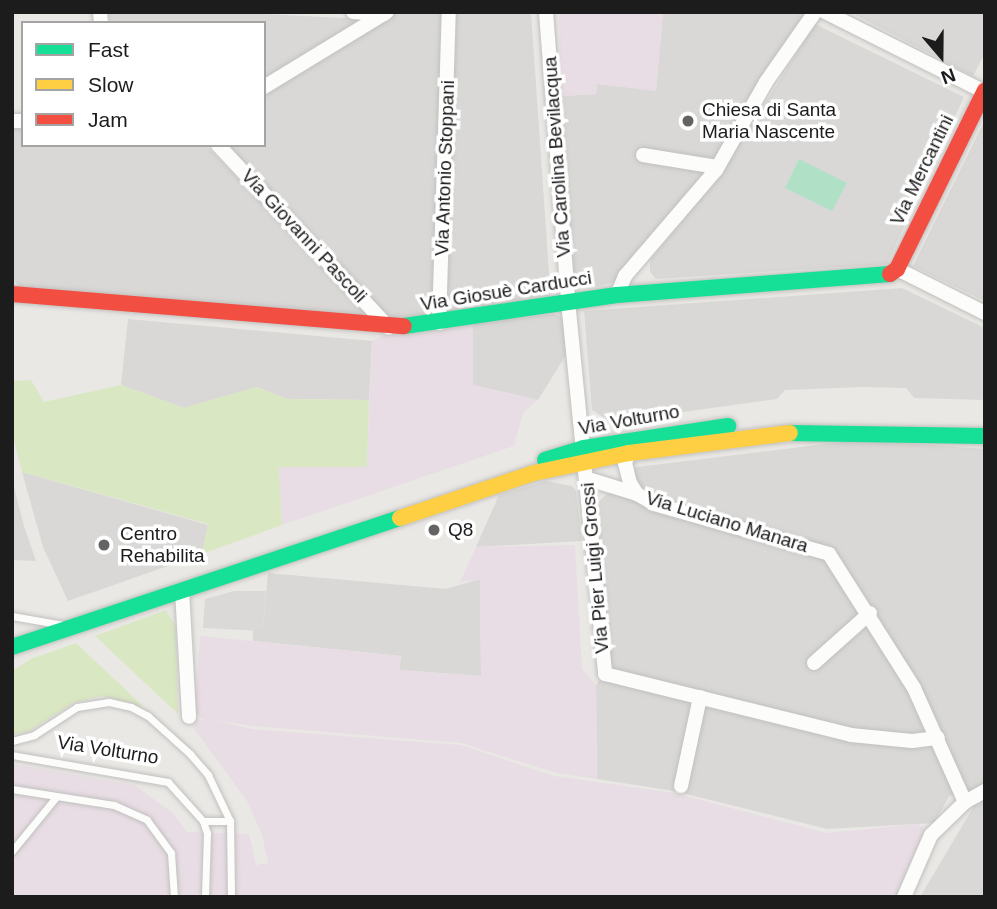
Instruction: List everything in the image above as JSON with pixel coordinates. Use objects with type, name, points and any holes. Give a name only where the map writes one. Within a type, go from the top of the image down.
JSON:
[{"type":"street","points":[[353,12],[386,13]]},
{"type":"street","name":"Via Antonio Stoppani","points":[[439,323],[449,12]]},
{"type":"street","name":"Via Carolina Bevilacqua","points":[[546,12],[568,302],[586,463]]},
{"type":"street","points":[[617,295],[625,276],[718,167],[766,82],[815,12]]},
{"type":"street","points":[[825,12],[984,91]]},
{"type":"street","points":[[266,86],[386,13]]},
{"type":"street","name":"Via Mercantini","points":[[897,269],[984,91]]},
{"type":"street","name":"Via Giovanni Pascoli","points":[[220,147],[389,328]]},
{"type":"street","points":[[643,155],[718,167]]},
{"type":"street","points":[[897,269],[985,313]]},
{"type":"street","name":"Via Giosuè Carducci","points":[[15,293],[389,328],[439,323],[617,295],[881,277],[897,269]]},
{"type":"street","name":"Via Volturno","points":[[12,647],[298,549],[508,481],[586,463],[772,421],[985,423]]},
{"type":"street","name":"Via Volturno","points":[[586,463],[628,453],[813,431],[985,436]]},
{"type":"street","name":"Via Luciano Manara","points":[[628,453],[625,464],[637,494]]},
{"type":"street","name":"Via Luciano Manara","points":[[586,463],[654,504],[829,554],[870,613],[938,738],[965,802]]},
{"type":"street","name":"Via Pier Luigi Grossi","points":[[586,463],[605,674],[852,734],[912,741],[938,738]]},
{"type":"street","points":[[182,590],[189,717]]},
{"type":"street","points":[[814,663],[870,613]]},
{"type":"street","points":[[681,786],[700,698]]},
{"type":"street","points":[[904,897],[931,835],[965,802],[985,791]]},
{"type":"lane","points":[[12,616],[74,626]]},
{"type":"lane","name":"Via Volturno","points":[[12,741],[34,735],[77,707],[109,702],[131,707],[148,716],[190,754],[208,775],[230,821]]},
{"type":"lane","name":"Via Volturno","points":[[12,755],[168,782],[203,821]]},
{"type":"lane","points":[[12,789],[114,805],[147,820],[172,853],[174,897]]},
{"type":"lane","points":[[12,851],[56,797]]},
{"type":"lane","points":[[205,897],[207,833],[203,821],[230,821],[231,897]]},
{"type":"shaded area","points":[[109,12],[221,12],[364,19],[266,81],[266,21],[111,21]]},
{"type":"shaded area","points":[[398,12],[442,12],[433,320],[390,322],[227,147],[266,147],[266,95]]},
{"type":"shaded area","points":[[456,12],[531,12],[551,302],[447,313]]},
{"type":"shaded area","points":[[559,12],[663,12],[656,91],[597,84],[596,94],[561,96]]},
{"type":"shaded area","points":[[663,12],[806,12],[717,166],[616,282],[586,289],[574,284],[561,96],[596,94],[597,84],[656,90]]},
{"type":"shaded area","points":[[850,12],[985,12],[985,53],[973,76]]},
{"type":"shaded area","points":[[815,24],[964,97],[887,264],[656,279],[650,272],[650,260],[721,173]]},
{"type":"shaded area","points":[[985,120],[985,301],[913,266]]},
{"type":"shaded area","points":[[12,129],[21,129],[21,147],[207,147],[368,311],[368,317],[23,287],[12,280]]},
{"type":"shaded area","points":[[902,288],[985,328],[985,400],[914,398],[906,388],[863,387],[785,390],[777,399],[611,422],[592,410],[584,311]]},
{"type":"shaded area","points":[[553,314],[566,318],[569,350],[538,400],[473,385],[473,323]]},
{"type":"shaded area","points":[[128,319],[372,341],[369,400],[287,399],[257,387],[184,408],[121,385]]},
{"type":"shaded area","points":[[473,323],[473,385],[538,400],[523,413],[514,446],[282,525],[279,467],[367,466],[372,341],[383,335]]},
{"type":"shaded area","points":[[858,440],[985,449],[985,897],[920,897],[974,806],[950,795],[934,823],[827,829],[674,791],[597,779],[596,685],[609,668],[598,502],[637,467]]},
{"type":"shaded area","points":[[22,472],[208,525],[202,554],[68,601],[43,547]]},
{"type":"shaded area","points":[[12,479],[24,526],[36,561],[12,560]]},
{"type":"shaded area","points":[[546,481],[572,486],[576,491],[582,541],[476,547],[499,495]]},
{"type":"shaded area","points":[[575,545],[582,669],[596,685],[597,779],[556,773],[461,743],[253,726],[201,718],[195,711],[200,636],[401,656],[399,670],[481,676],[480,580],[460,582],[476,547]]},
{"type":"shaded area","points":[[268,573],[446,589],[480,579],[481,676],[399,670],[401,656],[253,641],[253,630],[263,630]]},
{"type":"shaded area","points":[[234,591],[266,591],[263,631],[203,628],[205,599]]},
{"type":"shaded area","points":[[206,718],[252,729],[461,745],[554,776],[674,793],[827,833],[918,824],[927,830],[897,897],[12,897],[12,764],[134,785],[173,813],[187,832],[249,834],[256,865],[268,863],[262,835],[247,801],[190,723]]},
{"type":"green space","points":[[799,159],[847,183],[832,211],[785,188]]},
{"type":"green space","points":[[31,380],[44,402],[121,385],[184,408],[257,387],[287,399],[369,400],[367,467],[279,467],[282,525],[202,554],[208,524],[22,472],[12,432],[12,381]]},
{"type":"green space","points":[[166,610],[176,627],[178,714],[95,636]]},
{"type":"green space","points":[[76,643],[144,707],[102,696],[73,703],[28,732],[12,735],[12,671],[31,659]]},
{"type":"traffic: fast","points":[[404,326],[617,295],[890,274]]},
{"type":"traffic: fast","points":[[545,460],[584,448],[728,426]]},
{"type":"traffic: fast","points":[[790,433],[985,436]]},
{"type":"traffic: fast","points":[[12,647],[400,518]]},
{"type":"traffic: slow","points":[[400,518],[534,473],[629,453],[790,433]]},
{"type":"traffic: jam","points":[[890,274],[897,269],[985,90]]},
{"type":"traffic: jam","points":[[12,294],[404,326]]},
{"type":"place","name":"Chiesa di Santa Maria Nascente","points":[[688,121]]},
{"type":"place","name":"Q8","points":[[434,530]]},
{"type":"place","name":"Centro Rehabilita","points":[[104,545]]}]
